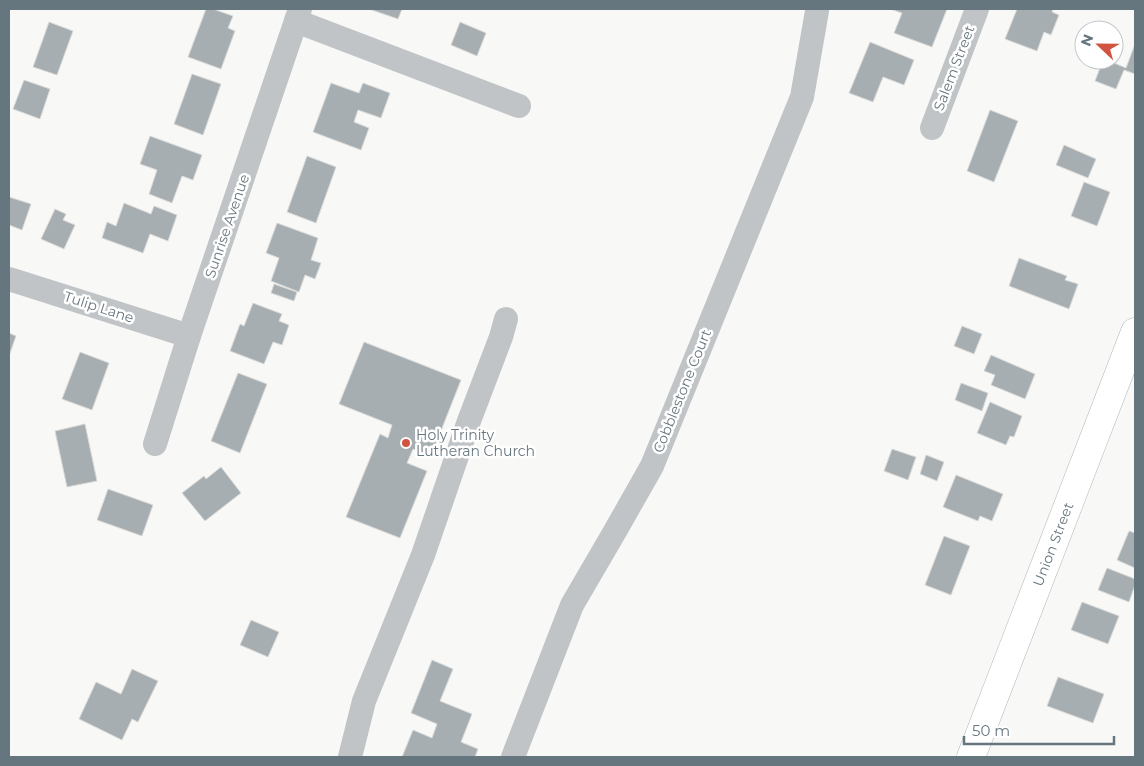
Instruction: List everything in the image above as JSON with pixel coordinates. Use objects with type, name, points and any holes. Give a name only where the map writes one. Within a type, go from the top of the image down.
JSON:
[{"type":"main road","name":"Union Street","points":[[971,757],[1135,332]]},
{"type":"street","name":"Salem Street","points":[[932,128],[977,9]]},
{"type":"street","name":"Cobblestone Court","points":[[513,757],[572,605],[652,466],[802,97],[817,11]]},
{"type":"street","points":[[298,15],[519,106]]},
{"type":"street","name":"Sunrise Avenue","points":[[155,444],[189,336],[298,15]]},
{"type":"street","name":"Tulip Lane","points":[[9,279],[189,336]]},
{"type":"street","points":[[350,757],[364,701],[423,556],[506,319]]},
{"type":"building","points":[[206,9],[213,9],[233,16],[228,28],[235,31],[221,69],[188,57]]},
{"type":"building","points":[[369,9],[402,9],[398,19]]},
{"type":"building","points":[[890,9],[947,9],[932,47],[894,33],[902,13]]},
{"type":"building","points":[[1017,9],[1053,9],[1052,12],[1059,15],[1051,35],[1044,32],[1037,51],[1005,39]]},
{"type":"building","points":[[49,22],[73,31],[57,75],[33,67]]},
{"type":"building","points":[[460,22],[486,33],[477,56],[451,45]]},
{"type":"building","points":[[870,42],[914,60],[904,85],[883,77],[873,102],[849,93]]},
{"type":"building","points":[[1135,44],[1135,74],[1124,70],[1124,67],[1126,68]]},
{"type":"building","points":[[1099,70],[1124,70],[1116,89],[1095,81]]},
{"type":"building","points":[[192,74],[221,84],[203,135],[174,124]]},
{"type":"building","points":[[24,80],[50,89],[40,119],[13,109]]},
{"type":"building","points":[[331,83],[359,93],[363,83],[390,93],[381,118],[358,110],[354,122],[369,128],[361,150],[313,132]]},
{"type":"building","points":[[990,110],[1018,121],[994,182],[967,171]]},
{"type":"building","points":[[150,136],[202,155],[193,180],[182,176],[172,203],[149,194],[157,170],[140,164]]},
{"type":"building","points":[[1064,145],[1096,159],[1088,178],[1056,165]]},
{"type":"building","points":[[307,156],[336,167],[316,223],[287,212]]},
{"type":"building","points":[[1084,182],[1110,192],[1097,226],[1071,216]]},
{"type":"building","points":[[9,197],[31,204],[22,230],[9,225]]},
{"type":"building","points":[[124,203],[151,214],[154,206],[177,215],[168,241],[150,234],[143,253],[102,238],[107,222],[116,226]]},
{"type":"building","points":[[55,209],[66,214],[63,220],[75,225],[64,249],[41,239]]},
{"type":"building","points":[[277,223],[318,238],[311,260],[321,263],[315,279],[305,275],[299,292],[271,281],[279,258],[266,253]]},
{"type":"building","points":[[1019,258],[1067,276],[1065,280],[1078,284],[1069,309],[1009,286]]},
{"type":"building","points":[[274,284],[297,292],[294,301],[271,293]]},
{"type":"building","points":[[253,303],[282,314],[279,321],[289,325],[282,345],[273,342],[264,364],[230,351],[240,324],[244,326]]},
{"type":"building","points":[[962,326],[982,334],[974,354],[954,346]]},
{"type":"building","points":[[9,333],[16,336],[9,356]]},
{"type":"building","name":"Holy Trinity Lutheran Church","points":[[364,342],[461,380],[431,456],[413,449],[407,463],[427,471],[400,538],[346,517],[380,434],[388,438],[392,425],[339,404]]},
{"type":"building","points":[[80,352],[109,363],[92,410],[62,399]]},
{"type":"building","points":[[991,355],[1035,374],[1025,399],[991,385],[995,375],[984,371]]},
{"type":"building","points":[[238,373],[267,384],[240,453],[211,441]]},
{"type":"building","points":[[961,383],[988,393],[982,411],[955,400]]},
{"type":"building","points":[[990,402],[1022,416],[1014,437],[1010,436],[1006,445],[977,433]]},
{"type":"building","points":[[85,424],[97,481],[67,487],[55,431]]},
{"type":"building","points":[[892,449],[916,457],[908,480],[884,471]]},
{"type":"building","points":[[926,455],[944,462],[937,481],[920,474]]},
{"type":"building","points":[[221,467],[241,493],[205,521],[182,493],[204,476],[206,479]]},
{"type":"building","points":[[956,475],[1003,494],[992,521],[980,516],[978,521],[943,507]]},
{"type":"building","points":[[108,489],[153,505],[142,536],[97,520]]},
{"type":"building","points":[[1129,531],[1135,533],[1135,568],[1117,560]]},
{"type":"building","points":[[944,536],[970,546],[951,595],[925,585]]},
{"type":"building","points":[[1107,568],[1135,579],[1135,585],[1129,602],[1098,590]]},
{"type":"building","points":[[1082,602],[1119,616],[1108,644],[1071,630]]},
{"type":"building","points":[[251,620],[279,632],[268,657],[240,645]]},
{"type":"building","points":[[432,660],[453,669],[440,701],[472,714],[461,742],[478,749],[475,757],[402,757],[413,730],[432,738],[437,724],[411,713]]},
{"type":"building","points":[[132,669],[158,681],[138,722],[132,719],[122,740],[79,719],[96,682],[121,694]]},
{"type":"building","points":[[1058,677],[1104,694],[1093,723],[1047,706]]},
{"type":"place","name":"Holy Trinity Lutheran Church","points":[[406,443]]}]
